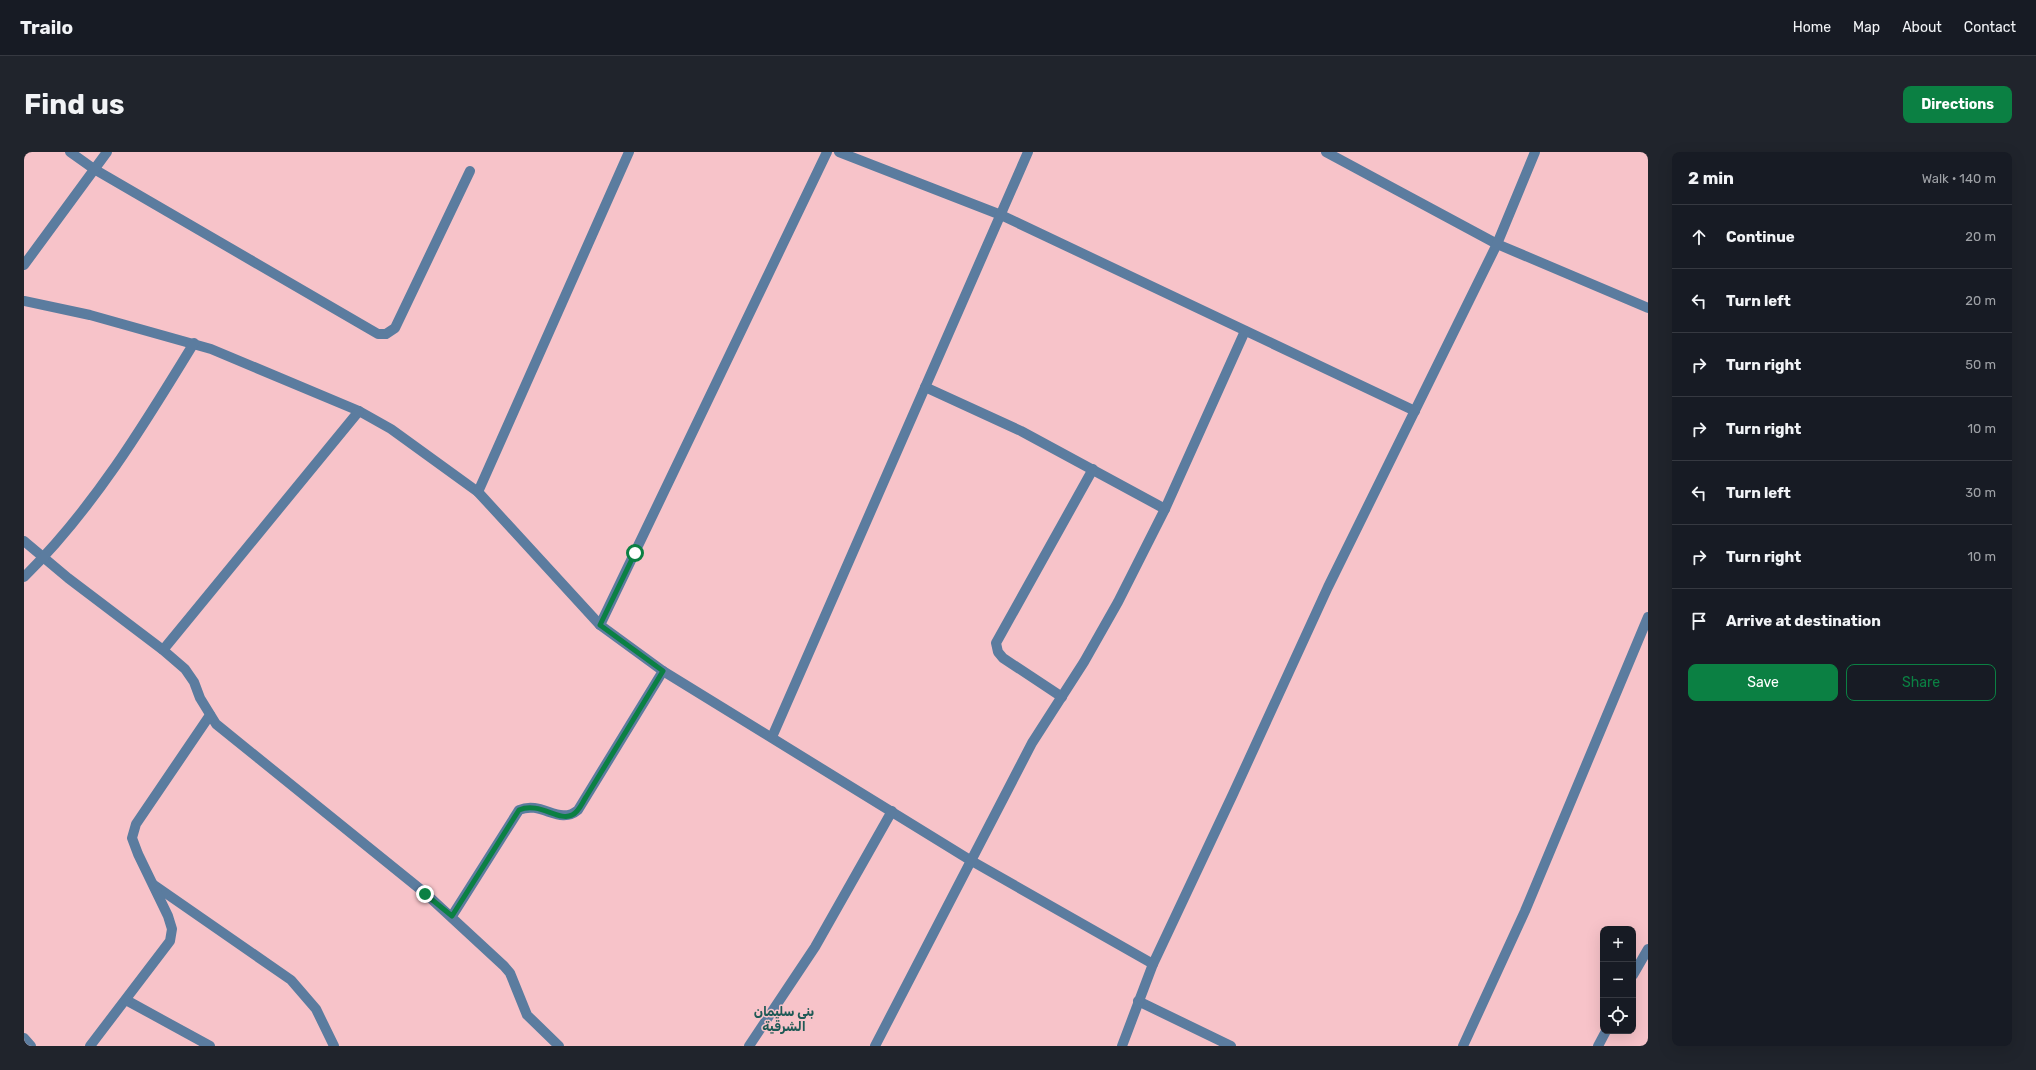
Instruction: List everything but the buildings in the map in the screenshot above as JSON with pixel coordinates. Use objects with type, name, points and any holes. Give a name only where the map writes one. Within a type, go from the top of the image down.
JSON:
[{"type":"street","points":[[70,152],[94,169],[378,334],[386,334],[395,328],[470,171]]},
{"type":"street","points":[[24,265],[107,152]]},
{"type":"street","points":[[478,492],[629,152]]},
{"type":"street","points":[[600,625],[827,152]]},
{"type":"street","points":[[840,152],[1001,215],[1415,411]]},
{"type":"street","points":[[772,737],[1028,152]]},
{"type":"street","points":[[1326,152],[1497,244],[1648,308]]},
{"type":"street","points":[[1122,1046],[1153,964],[1237,787],[1328,587],[1497,244],[1535,152]]},
{"type":"street","points":[[24,301],[90,315],[194,343],[358,411],[391,429],[478,492],[600,625],[663,671],[970,860],[1153,964]]},
{"type":"street","points":[[875,1046],[970,860],[1032,743],[1084,662],[1118,602],[1165,508],[1245,330]]},
{"type":"street","points":[[24,577],[44,558],[96,494],[141,430],[194,343]]},
{"type":"street","points":[[925,387],[1021,432],[1165,508]]},
{"type":"street","points":[[162,650],[358,411]]},
{"type":"street","points":[[1062,697],[1003,658],[998,652],[996,643],[1093,469]]},
{"type":"street","points":[[24,540],[68,578],[185,669],[194,682],[200,698],[216,724],[452,916],[510,973],[527,1015],[559,1046]]},
{"type":"street","points":[[1462,1046],[1525,911],[1648,617]]},
{"type":"street","points":[[452,916],[519,810],[533,806],[565,817],[572,815],[578,810],[663,671]]},
{"type":"street","points":[[90,1046],[170,941],[172,929],[168,916],[138,854],[132,838],[136,824],[210,715]]},
{"type":"street","points":[[749,1046],[815,947],[892,811]]},
{"type":"street","points":[[152,884],[291,980],[316,1009],[334,1046]]},
{"type":"street","points":[[1636,969],[1648,949]]},
{"type":"street","points":[[126,1000],[210,1046]]},
{"type":"street","points":[[1138,1001],[1231,1046]]},
{"type":"street","points":[[1598,1046],[1604,1034]]},
{"type":"street","points":[[24,1038],[31,1046]]},
{"type":"district","name":"بني سليمان الشرقية","points":[[784,1018]]},
{"type":"route","points":[[425,894],[452,916],[519,810],[533,806],[565,817],[572,815],[578,810],[663,671],[625,645],[600,625],[635,553]]}]
